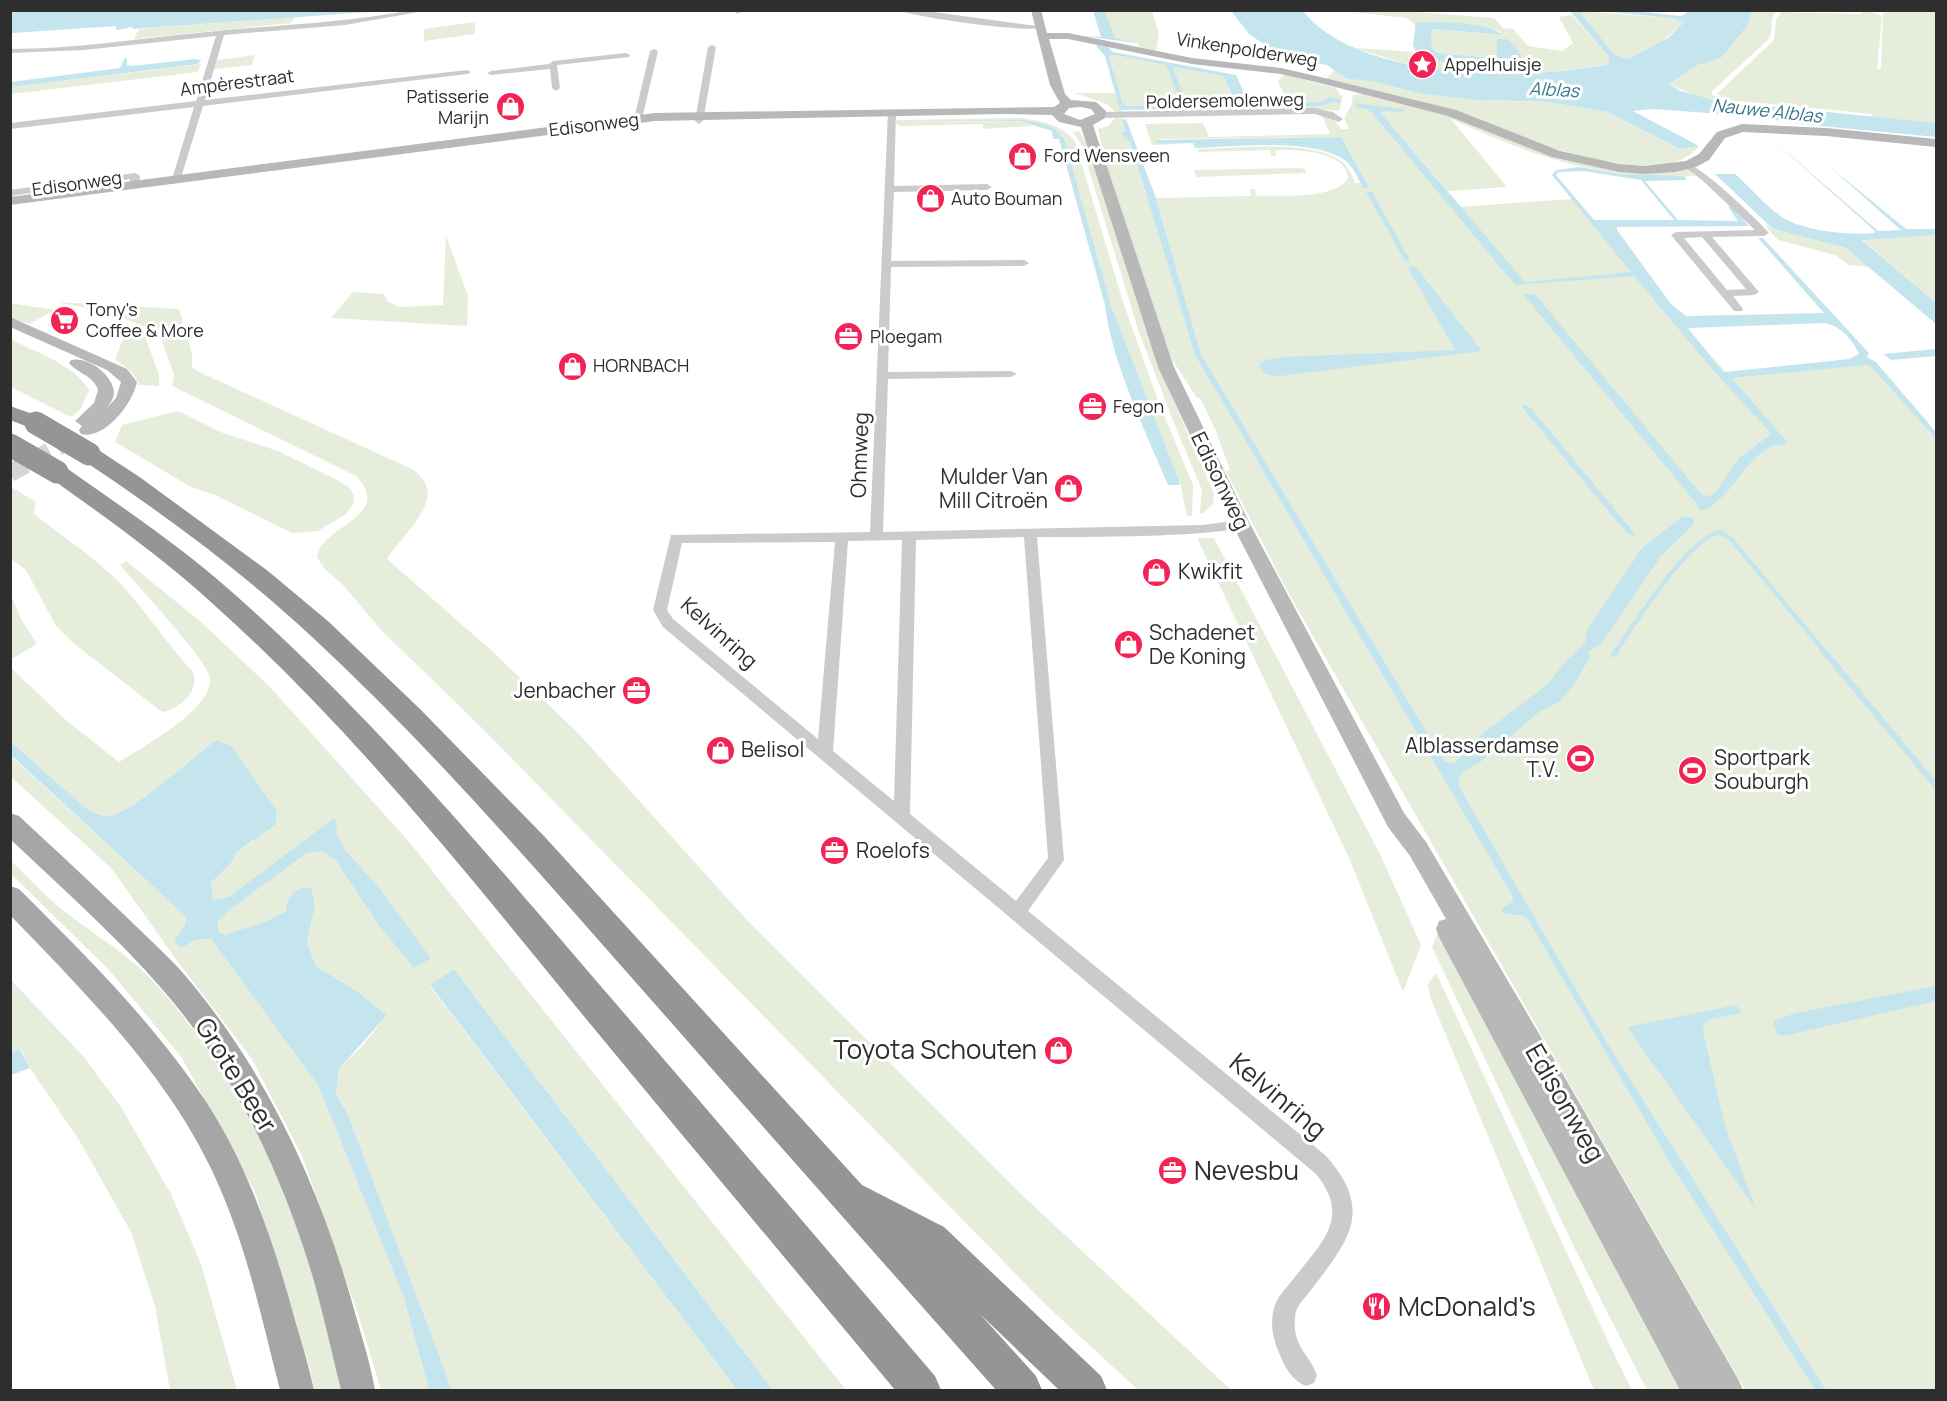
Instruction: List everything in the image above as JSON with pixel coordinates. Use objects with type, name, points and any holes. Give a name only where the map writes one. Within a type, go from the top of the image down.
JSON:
[{"type":"highway","points":[[10,412],[36,423],[89,454],[149,495],[259,577],[320,629],[394,701],[533,845],[1022,1390]]},
{"type":"highway","points":[[10,445],[57,472],[170,554],[224,599],[302,673],[363,736],[450,832],[921,1390]]},
{"type":"highway","points":[[844,1194],[931,1240],[1087,1390]]},
{"type":"main road","name":"Grote Beer","points":[[10,823],[115,922],[172,980],[245,1080],[277,1140],[305,1204],[345,1331],[358,1390]]},
{"type":"main road","points":[[10,897],[125,1016],[163,1064],[199,1119],[232,1181],[270,1283],[297,1390]]},
{"type":"street","points":[[10,51],[78,48],[368,21],[427,10]]},
{"type":"street","name":"Vinkenpolderweg","points":[[901,10],[1041,31],[1192,61],[1281,71],[1452,113],[1556,154],[1592,163],[1645,170],[1674,168],[1704,157],[1726,131],[1764,128],[1936,143]]},
{"type":"street","points":[[975,10],[976,21]]},
{"type":"street","points":[[1036,10],[1063,108],[1058,116],[1065,120],[1086,123],[1097,120],[1101,115]]},
{"type":"street","points":[[177,179],[221,33]]},
{"type":"street","points":[[700,118],[711,47]]},
{"type":"street","points":[[638,119],[654,51]]},
{"type":"street","points":[[556,88],[553,63],[626,55]]},
{"type":"street","points":[[491,73],[554,66]]},
{"type":"street","name":"Ampèrestraat","points":[[10,126],[467,72]]},
{"type":"street","name":"Edisonweg","points":[[10,201],[638,119],[1063,108],[1090,105],[1099,109],[1101,115]]},
{"type":"street","name":"Poldersemolenweg","points":[[1101,115],[1134,115],[1138,120],[1305,116],[1315,115],[1315,111],[1330,114],[1339,119]]},
{"type":"street","name":"Ohmweg","points":[[876,536],[892,112]]},
{"type":"street","name":"Edisonweg","points":[[1086,123],[1166,367],[1240,525],[1396,820],[1408,853],[1697,1390]]},
{"type":"street","points":[[1687,165],[1705,178],[1764,232],[1676,235],[1738,309]]},
{"type":"street","name":"Edisonweg","points":[[10,193],[135,176],[134,185]]},
{"type":"street","points":[[889,189],[987,187]]},
{"type":"street","points":[[1704,234],[1754,292],[1725,293]]},
{"type":"street","points":[[886,264],[1024,263]]},
{"type":"street","points":[[10,321],[37,331],[121,372],[129,382],[122,404],[102,422],[83,427],[106,396],[102,378],[81,365],[10,334]]},
{"type":"street","points":[[882,376],[1011,374]]},
{"type":"street","name":"Kelvinring","points":[[1240,525],[1202,529],[1030,533],[676,538],[660,610],[668,623],[1318,1162],[1337,1183],[1344,1214],[1339,1231],[1285,1308],[1283,1334],[1286,1344],[1290,1355],[1306,1375]]},
{"type":"street","points":[[1017,912],[1056,860],[1030,533]]},
{"type":"street","points":[[902,817],[909,535]]},
{"type":"street","points":[[825,753],[842,537]]},
{"type":"street","name":"Edisonweg","points":[[1396,820],[1418,849],[1727,1390]]},
{"type":"green space","points":[[1901,10],[1936,11],[1936,123],[1872,117],[1872,114],[1728,100],[1717,94],[1774,40],[1776,20],[1781,12],[1861,14],[1862,11],[1888,11],[1872,12],[1882,16],[1877,69],[1881,69],[1883,13]]},
{"type":"green space","points":[[1105,11],[1152,11],[1159,34],[1156,51],[1139,47],[1138,44],[1143,44],[1115,38]]},
{"type":"green space","points":[[1342,11],[1403,11],[1494,18],[1503,28],[1513,29],[1528,46],[1562,51],[1573,43],[1559,17],[1572,15],[1609,57],[1609,64],[1587,68],[1507,74],[1428,69],[1354,48],[1416,52],[1457,64],[1525,67],[1497,39],[1497,57],[1494,58],[1438,53],[1432,48],[1431,31],[1434,29],[1500,35],[1501,32],[1471,24],[1419,22],[1416,26],[1407,18]]},
{"type":"green space","points":[[1579,11],[1671,18],[1684,22],[1657,46],[1629,59],[1615,55]]},
{"type":"green space","points":[[1752,11],[1777,11],[1773,17],[1769,39],[1712,91],[1712,95],[1727,102],[1693,95],[1669,84],[1698,65],[1721,58],[1748,25]]},
{"type":"green space","points":[[295,17],[291,23],[134,39],[139,29]]},
{"type":"green space","points":[[475,22],[475,34],[424,41],[424,29]]},
{"type":"green space","points":[[255,55],[252,65],[214,69],[217,60]]},
{"type":"green space","points":[[1115,55],[1166,65],[1181,104],[1127,106],[1123,104],[1109,56]]},
{"type":"green space","points":[[201,64],[198,72],[11,94],[10,87]]},
{"type":"green space","points":[[1173,67],[1223,76],[1236,104],[1190,105],[1185,103]]},
{"type":"green space","points":[[1333,69],[1347,79],[1371,81],[1422,94],[1498,101],[1548,102],[1607,112],[1680,149],[1699,146],[1688,156],[1660,165],[1628,165],[1582,157],[1326,79]]},
{"type":"green space","points":[[1284,74],[1336,88],[1340,95],[1343,95],[1339,111],[1318,109],[1167,113],[1165,110],[1322,106],[1341,100],[1330,97],[1320,102],[1288,103],[1278,82]]},
{"type":"green space","points":[[1075,93],[1115,93],[1122,112],[1115,112],[1107,104]]},
{"type":"green space","name":"Sportpark Souburgh","points":[[1364,94],[1452,116],[1594,165],[1686,169],[1695,176],[1629,175],[1570,164],[1512,145],[1451,119],[1507,187],[1448,191],[1381,113],[1390,111],[1356,103],[1355,106],[1369,110],[1456,207],[1572,199],[1731,378],[1869,365],[1936,439],[1936,1390],[1826,1390],[1605,1039],[1459,786],[1201,354],[1156,198],[1251,196],[1250,189],[1255,189],[1256,196],[1306,195],[1332,190],[1342,185],[1348,178],[1339,162],[1306,151],[1275,150],[1276,156],[1271,156],[1270,150],[1199,152],[1198,149],[1291,147],[1310,149],[1340,160],[1349,170],[1355,183],[1360,183],[1364,188],[1370,187],[1341,137],[1159,139],[1157,143],[1181,144],[1152,145],[1145,124],[1203,123],[1209,137],[1330,134],[1322,115],[1337,123],[1341,129],[1349,129],[1344,118],[1352,104],[1353,95]]},
{"type":"green space","points":[[1020,118],[1057,127],[1075,142],[1124,305],[1157,398],[1193,485],[1192,516],[1187,516],[1180,483],[1111,305],[1062,136],[1035,122],[1016,120],[909,122],[1013,121],[1032,126],[983,129],[983,124],[900,126],[896,124],[896,120]]},
{"type":"green space","points":[[1115,118],[1125,119],[1122,121],[1125,131],[1121,133],[1130,142],[1195,355],[1511,894],[1513,901],[1501,910],[1504,914],[1523,916],[1528,920],[1673,1168],[1815,1390],[1745,1390],[1285,587],[1226,471],[1230,470],[1216,431],[1200,398],[1197,398],[1173,361],[1151,306],[1105,162],[1098,129],[1108,126]]},
{"type":"green space","points":[[1079,131],[1088,146],[1145,327],[1170,393],[1214,493],[1213,504],[1203,513],[1200,513],[1202,490],[1139,332],[1081,144],[1073,132]]},
{"type":"green space","points":[[1305,169],[1306,173],[1196,177],[1194,170]]},
{"type":"green space","points":[[1766,224],[1773,229],[1846,248],[1870,267],[1849,265],[1835,255],[1778,240]]},
{"type":"green space","points":[[1936,235],[1936,303],[1862,239]]},
{"type":"green space","points":[[446,236],[468,296],[467,326],[331,318],[353,292],[384,294],[388,302],[399,307],[443,305]]},
{"type":"green space","points":[[57,302],[179,309],[192,354],[192,367],[197,371],[414,470],[426,485],[428,494],[426,504],[387,559],[492,651],[579,734],[746,919],[1021,1194],[1231,1390],[1138,1390],[1046,1305],[484,730],[381,630],[344,586],[323,567],[317,557],[321,546],[353,520],[362,511],[367,501],[366,490],[356,476],[172,386],[174,375],[159,332],[107,312]]},
{"type":"green space","points":[[10,303],[55,310],[29,324],[11,318]]},
{"type":"green space","points":[[127,328],[145,336],[159,375],[159,386],[139,385],[130,370],[115,360]]},
{"type":"green space","points":[[11,339],[54,360],[82,381],[89,390],[80,410],[71,417],[11,387]]},
{"type":"green space","points":[[178,411],[223,433],[278,451],[339,481],[350,488],[354,496],[353,505],[346,514],[318,531],[292,533],[215,495],[191,487],[115,442],[122,425]]},
{"type":"green space","points":[[11,487],[36,502],[34,514],[120,583],[193,672],[194,686],[191,693],[181,703],[162,712],[72,642],[56,626],[26,570],[11,559]]},
{"type":"green space","points":[[1197,538],[1214,538],[1380,854],[1421,945],[1403,992],[1350,860]]},
{"type":"green space","points":[[126,561],[201,622],[270,687],[410,843],[846,1390],[773,1390],[454,969],[430,986],[737,1390],[451,1390],[347,1112],[336,1095],[339,1069],[363,1045],[387,1015],[358,992],[316,966],[307,943],[315,906],[286,911],[272,920],[224,935],[219,932],[218,921],[307,853],[322,850],[336,861],[378,924],[431,958],[376,884],[346,851],[336,833],[277,862],[230,896],[213,900],[211,883],[231,863],[237,852],[254,841],[216,740],[135,804],[106,816],[87,809],[11,742],[10,667],[67,721],[119,762],[171,729],[205,696],[210,680],[206,668],[120,565]]},
{"type":"green space","points":[[10,593],[21,619],[37,644],[11,659]]},
{"type":"green space","points":[[10,755],[186,917],[185,925],[174,941],[181,947],[195,940],[211,939],[318,1085],[404,1298],[429,1390],[381,1390],[358,1314],[302,1156],[252,1059],[178,962],[111,868],[11,777]]},
{"type":"green space","points":[[10,860],[59,907],[128,958],[149,977],[187,1021],[220,1069],[249,1118],[296,1223],[314,1278],[342,1390],[314,1390],[310,1368],[255,1192],[182,1058],[109,970],[11,874]]},
{"type":"green space","points":[[1439,930],[1683,1390],[1647,1390],[1574,1247],[1432,947]]},
{"type":"green space","points":[[1436,973],[1632,1390],[1594,1390],[1430,997],[1428,984]]},
{"type":"green space","points":[[10,979],[83,1056],[121,1107],[171,1194],[201,1264],[237,1390],[170,1390],[155,1306],[131,1232],[79,1140],[30,1068],[21,1049],[11,1053]]},
{"type":"water","points":[[11,10],[383,11],[132,29],[131,27],[118,30],[116,26],[11,33]]},
{"type":"water","points":[[1093,11],[1105,11],[1115,38],[1144,44],[1082,36],[1101,37]]},
{"type":"water","points":[[1231,11],[1303,11],[1329,34],[1363,51],[1403,63],[1446,70],[1535,73],[1609,64],[1609,57],[1570,11],[1579,11],[1615,55],[1629,59],[1668,38],[1684,22],[1671,18],[1600,11],[1637,11],[1679,16],[1688,11],[1752,11],[1748,25],[1721,58],[1698,65],[1669,84],[1680,91],[1718,101],[1936,123],[1936,137],[1800,124],[1749,116],[1653,109],[1633,111],[1699,146],[1680,149],[1607,112],[1548,102],[1479,100],[1422,94],[1371,81],[1347,79],[1327,65],[1309,62],[1313,58],[1282,51],[1273,53],[1270,48],[1250,35]]},
{"type":"water","points":[[1416,23],[1463,23],[1495,30],[1502,35],[1434,29],[1431,31],[1432,48],[1438,53],[1494,58],[1497,56],[1497,39],[1507,39],[1516,47],[1526,67],[1470,66],[1442,61],[1416,52],[1413,45]]},
{"type":"water","points":[[1098,44],[1108,47],[1113,52],[1236,75],[1249,104],[1320,102],[1330,97],[1341,100],[1339,103],[1334,102],[1322,106],[1120,110],[1105,56],[1096,46]],"holes":[[[1115,55],[1166,65],[1181,104],[1127,106],[1123,104],[1109,56]],[[1173,67],[1223,76],[1236,103],[1190,105],[1186,103]]]},
{"type":"water","points":[[127,58],[127,65],[132,66],[201,60],[198,64],[11,87],[11,82],[120,68],[124,59]]},
{"type":"water","points":[[1356,103],[1404,109],[1403,112],[1383,111],[1381,113],[1525,282],[1631,272],[1552,175],[1556,170],[1579,167],[1621,174],[1684,176],[1687,180],[1645,181],[1678,220],[1738,221],[1728,207],[1732,207],[1749,226],[1617,227],[1671,304],[1686,316],[1824,313],[1758,238],[1763,238],[1869,353],[1867,357],[1876,362],[1936,432],[1936,439],[1869,365],[1732,378],[1788,443],[1772,446],[1761,453],[1714,504],[1703,511],[1698,509],[1696,503],[1523,294],[1535,294],[1702,495],[1714,494],[1739,458],[1770,435],[1768,430],[1718,376],[1634,276],[1515,285],[1369,110],[1355,107]],"holes":[[[1583,171],[1641,180],[1674,220],[1594,220],[1556,175],[1559,172]],[[1825,323],[1845,334],[1859,354],[1849,359],[1725,372],[1688,328]]]},
{"type":"water","points":[[1126,119],[1156,198],[1201,354],[1444,761],[1454,764],[1481,735],[1548,684],[1565,662],[1585,643],[1587,630],[1642,548],[1683,516],[1693,518],[1693,525],[1661,556],[1602,643],[1588,652],[1590,657],[1573,686],[1559,702],[1539,712],[1479,763],[1463,772],[1459,779],[1459,786],[1605,1039],[1826,1390],[1815,1390],[1673,1168],[1528,920],[1523,916],[1504,914],[1501,909],[1513,901],[1511,894],[1195,355],[1130,142],[1120,133],[1125,131],[1122,120]]},
{"type":"water","points":[[1016,120],[1049,126],[1064,139],[1111,305],[1179,485],[1168,485],[1140,420],[1114,349],[1105,305],[1059,139],[1053,139],[1052,131],[1019,121],[909,121]]},
{"type":"water","points":[[1766,134],[1878,231],[1901,230],[1829,166],[1906,229],[1936,229],[1936,235],[1862,240],[1936,303],[1936,324],[1846,248],[1773,229],[1715,174],[1735,174],[1774,211],[1797,224],[1830,232],[1874,233],[1875,231]]},
{"type":"water","points":[[1341,137],[1370,188],[1363,188],[1349,164],[1336,155],[1319,150],[1276,145],[1195,148],[1193,143],[1158,144],[1156,140]]},
{"type":"water","points":[[1366,192],[1372,192],[1410,260],[1405,261]]},
{"type":"water","points":[[1411,265],[1416,267],[1482,351],[1280,376],[1262,371],[1259,365],[1265,360],[1283,357],[1455,350],[1408,268]]},
{"type":"water","points":[[1936,349],[1936,356],[1891,360],[1883,354]]},
{"type":"water","points":[[1523,404],[1531,408],[1636,535],[1630,535],[1624,530],[1522,407]]},
{"type":"water","points":[[216,740],[231,746],[277,811],[275,825],[237,852],[231,863],[211,883],[213,900],[230,896],[333,819],[337,821],[336,833],[346,851],[376,884],[431,958],[414,968],[378,924],[336,861],[322,851],[307,853],[218,921],[219,932],[224,935],[263,922],[286,911],[291,897],[297,890],[311,888],[315,906],[307,943],[316,966],[358,992],[387,1015],[339,1069],[336,1095],[347,1112],[451,1390],[429,1390],[404,1298],[318,1085],[211,939],[195,940],[181,948],[174,941],[185,925],[186,917],[11,755],[11,742],[87,809],[99,815],[109,816],[135,804]]},
{"type":"water","points":[[454,969],[773,1390],[737,1390],[430,985]]},
{"type":"water","points":[[1936,986],[1936,1001],[1784,1036],[1777,1034],[1773,1021],[1796,1013]]},
{"type":"water","points":[[1736,1005],[1742,1013],[1711,1019],[1704,1024],[1703,1031],[1725,1126],[1756,1209],[1627,1027]]},
{"type":"water","points":[[20,1049],[30,1068],[11,1075],[11,1053]]},
{"type":"waterway","points":[[1616,651],[1649,602],[1678,565],[1693,549],[1707,538],[1720,532],[1731,539],[1824,651]]},
{"type":"waterway","points":[[1614,654],[1617,650]]},
{"type":"waterway","points":[[1823,650],[1936,786]]},
{"type":"tunnel","points":[[10,473],[81,434]]},
{"type":"place","name":"Appelhuisje","points":[[1423,65]]},
{"type":"place","name":"Patisserie Marijn","points":[[510,107]]},
{"type":"place","name":"Ford Wensveen","points":[[1023,156]]},
{"type":"place","name":"Auto Bouman","points":[[930,199]]},
{"type":"place","name":"Tony's Coffee & More","points":[[65,320]]},
{"type":"place","name":"Ploegam","points":[[849,337]]},
{"type":"place","name":"HORNBACH","points":[[572,366]]},
{"type":"place","name":"Fegon","points":[[1092,407]]},
{"type":"place","name":"Mulder Van Mill Citroën","points":[[1069,489]]},
{"type":"place","name":"Kwikfit","points":[[1157,572]]},
{"type":"place","name":"Schadenet De Koning","points":[[1128,645]]},
{"type":"place","name":"Jenbacher","points":[[637,691]]},
{"type":"place","name":"Belisol","points":[[720,750]]},
{"type":"place","name":"Alblasserdamse T.V.","points":[[1580,758]]},
{"type":"place","name":"Sportpark Souburgh","points":[[1693,770]]},
{"type":"place","name":"Roelofs","points":[[835,851]]},
{"type":"place","name":"Toyota Schouten","points":[[1058,1050]]},
{"type":"place","name":"Nevesbu","points":[[1173,1171]]},
{"type":"place","name":"McDonald's","points":[[1377,1307]]},
{"type":"water label","name":"Alblas","points":[[1554,90]]},
{"type":"water label","name":"Nauwe Alblas","points":[[1767,111]]}]
